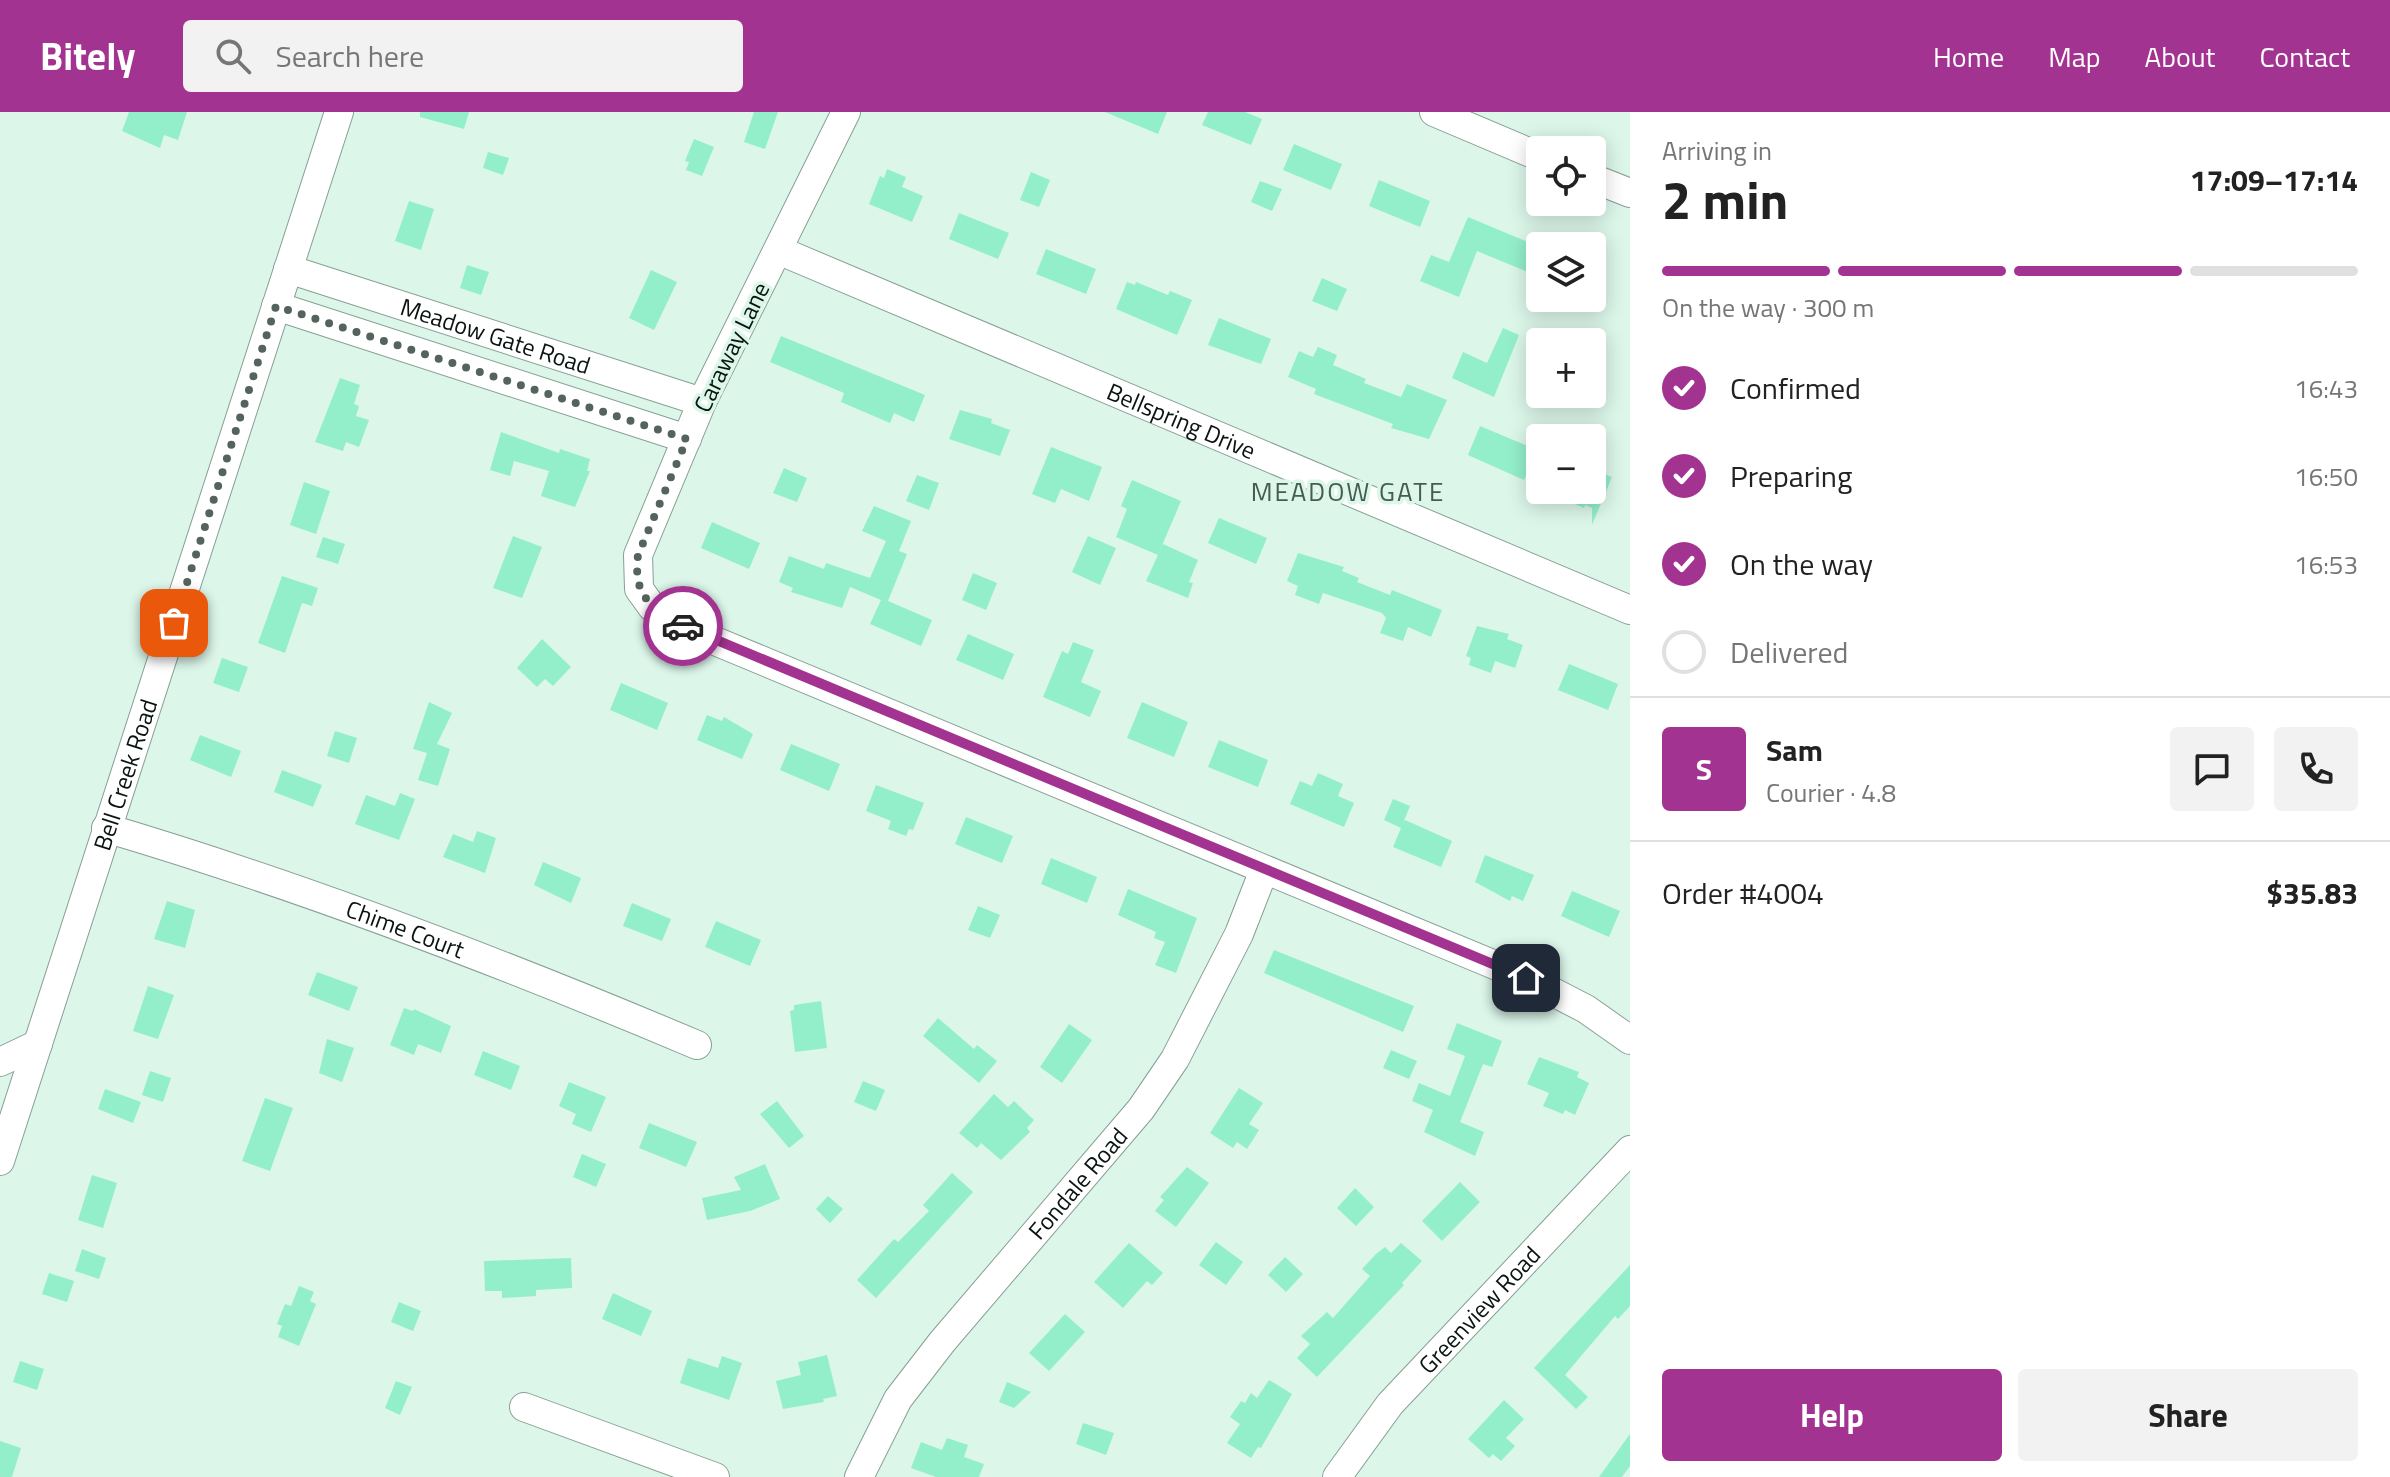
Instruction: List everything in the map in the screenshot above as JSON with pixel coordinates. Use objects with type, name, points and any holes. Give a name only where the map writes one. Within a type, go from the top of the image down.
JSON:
[{"type":"street","name":"Bell Creek Road","points":[[2,1145],[38,1044],[339,112]]},
{"type":"street","name":"Caraway Lane","points":[[846,112],[702,402],[638,555],[639,589],[652,607],[703,636],[1264,870]]},
{"type":"street","points":[[1434,112],[1526,151]]},
{"type":"street","points":[[1606,184],[1630,193]]},
{"type":"street","name":"Bellspring Drive","points":[[778,250],[1630,610]]},
{"type":"street","name":"Meadow Gate Road","points":[[288,269],[702,402]]},
{"type":"street","name":"Meadow Gate Road","points":[[276,306],[687,439]]},
{"type":"street","name":"Chime Court","points":[[106,828],[336,901],[697,1045]]},
{"type":"street","points":[[1264,870],[1526,978],[1586,1009],[1630,1040]]},
{"type":"street","name":"Fondale Road","points":[[859,1477],[898,1399],[942,1342],[1132,1121],[1175,1059],[1239,934],[1264,870]]},
{"type":"street","points":[[0,1062],[38,1044]]},
{"type":"street","name":"Greenview Road","points":[[1337,1477],[1390,1404],[1630,1150]]},
{"type":"street","points":[[524,1407],[715,1477]]},
{"type":"building","points":[[129,112],[187,112],[178,140],[164,135],[160,148],[122,131]]},
{"type":"building","points":[[420,112],[469,112],[464,129],[420,117]]},
{"type":"building","points":[[754,112],[778,112],[765,149],[744,142]]},
{"type":"building","points":[[1105,112],[1167,112],[1158,134]]},
{"type":"building","points":[[1208,112],[1245,112],[1262,119],[1251,145],[1202,125]]},
{"type":"building","points":[[694,139],[714,147],[702,176],[686,170],[689,162],[685,161]]},
{"type":"building","points":[[1294,144],[1342,164],[1331,190],[1283,170]]},
{"type":"building","points":[[488,152],[509,158],[503,175],[483,168]]},
{"type":"building","points":[[887,169],[906,177],[902,187],[923,196],[912,222],[869,204],[880,176],[884,178]]},
{"type":"building","points":[[1031,172],[1050,180],[1039,207],[1020,200]]},
{"type":"building","points":[[1379,180],[1430,201],[1420,227],[1369,206]]},
{"type":"building","points":[[1260,181],[1282,189],[1272,211],[1251,202]]},
{"type":"building","points":[[409,201],[434,209],[421,250],[395,241]]},
{"type":"building","points":[[959,213],[1009,233],[998,259],[949,239]]},
{"type":"building","points":[[1468,217],[1526,241],[1526,271],[1477,251],[1459,297],[1420,281],[1431,255],[1449,262]]},
{"type":"building","points":[[1046,249],[1096,269],[1086,294],[1036,274]]},
{"type":"building","points":[[467,265],[489,272],[481,295],[460,288]]},
{"type":"building","points":[[651,270],[677,282],[654,330],[629,318]]},
{"type":"building","points":[[1322,278],[1347,289],[1337,311],[1312,301]]},
{"type":"building","points":[[1127,282],[1135,285],[1136,282],[1168,295],[1170,291],[1192,300],[1177,335],[1116,309]]},
{"type":"building","points":[[1219,318],[1271,339],[1261,364],[1208,345]]},
{"type":"building","points":[[1503,328],[1519,335],[1494,397],[1452,378],[1463,352],[1487,363]]},
{"type":"building","points":[[781,336],[925,395],[914,422],[894,413],[890,423],[841,402],[844,393],[770,362]]},
{"type":"building","points":[[1318,347],[1337,355],[1333,365],[1366,379],[1364,383],[1401,397],[1407,384],[1447,400],[1429,439],[1391,428],[1393,424],[1314,394],[1316,389],[1288,377],[1299,351],[1313,357]]},
{"type":"building","points":[[340,378],[360,385],[354,404],[359,406],[356,416],[369,420],[359,447],[346,442],[343,451],[315,442]]},
{"type":"building","points":[[960,410],[992,419],[991,423],[1010,430],[1000,456],[949,439]]},
{"type":"building","points":[[1480,426],[1526,445],[1526,475],[1524,480],[1468,455]]},
{"type":"building","points":[[501,432],[559,453],[560,449],[590,459],[587,471],[590,471],[575,507],[541,496],[549,471],[514,461],[510,476],[490,470]]},
{"type":"building","points":[[1051,447],[1102,467],[1089,501],[1061,489],[1055,503],[1032,494]]},
{"type":"building","points":[[784,468],[807,478],[797,502],[773,493]]},
{"type":"building","points":[[917,475],[939,483],[929,510],[906,501]]},
{"type":"building","points":[[1606,475],[1612,477],[1606,491]]},
{"type":"building","points":[[1132,480],[1181,501],[1158,555],[1116,537],[1127,509],[1121,506]]},
{"type":"building","points":[[304,482],[330,491],[316,534],[290,525]]},
{"type":"building","points":[[1575,504],[1601,504],[1592,525],[1592,508],[1585,505],[1584,508]]},
{"type":"building","points":[[874,506],[911,521],[899,551],[907,554],[888,601],[932,620],[921,646],[870,624],[881,600],[850,587],[842,608],[791,592],[793,588],[779,582],[789,556],[824,569],[826,563],[870,578],[886,541],[862,531]]},
{"type":"building","points":[[1219,518],[1267,538],[1256,564],[1208,543]]},
{"type":"building","points":[[712,522],[760,543],[749,569],[701,548]]},
{"type":"building","points":[[513,536],[542,547],[522,598],[493,588]]},
{"type":"building","points":[[1088,536],[1116,548],[1100,585],[1072,572]]},
{"type":"building","points":[[323,537],[345,544],[338,564],[316,557]]},
{"type":"building","points":[[1163,544],[1198,560],[1189,582],[1193,583],[1188,598],[1146,581]]},
{"type":"building","points":[[1298,553],[1344,567],[1342,571],[1359,578],[1357,582],[1390,595],[1392,590],[1442,610],[1431,637],[1408,627],[1403,641],[1380,633],[1386,618],[1382,613],[1323,593],[1319,604],[1295,595],[1298,586],[1287,581]]},
{"type":"building","points":[[973,573],[997,583],[986,610],[962,600]]},
{"type":"building","points":[[282,576],[318,588],[312,606],[302,603],[285,653],[258,643]]},
{"type":"building","points":[[1477,626],[1509,634],[1507,639],[1523,645],[1515,668],[1495,661],[1491,673],[1469,665],[1471,658],[1466,656]]},
{"type":"building","points":[[968,634],[1014,654],[1003,680],[956,660]]},
{"type":"building","points":[[542,639],[571,667],[553,686],[545,679],[537,687],[517,668]]},
{"type":"building","points":[[1073,642],[1094,650],[1081,682],[1101,691],[1090,717],[1043,697],[1062,651],[1068,654]]},
{"type":"building","points":[[222,658],[248,667],[239,692],[213,683]]},
{"type":"building","points":[[1569,664],[1618,684],[1608,710],[1558,690]]},
{"type":"building","points":[[621,683],[668,703],[657,730],[610,710]]},
{"type":"building","points":[[429,702],[452,713],[437,744],[450,749],[438,786],[418,780],[427,753],[413,749]]},
{"type":"building","points":[[1142,702],[1188,722],[1174,757],[1127,738]]},
{"type":"building","points":[[707,715],[722,721],[724,717],[753,734],[742,759],[697,740]]},
{"type":"building","points":[[335,731],[357,738],[349,763],[327,756]]},
{"type":"building","points":[[200,735],[241,751],[231,777],[190,760]]},
{"type":"building","points":[[1219,740],[1268,760],[1258,787],[1208,767]]},
{"type":"building","points":[[791,744],[840,764],[829,791],[780,770]]},
{"type":"building","points":[[282,770],[322,785],[313,807],[274,792]]},
{"type":"building","points":[[1318,773],[1343,784],[1338,796],[1354,803],[1344,827],[1290,804],[1300,781],[1312,786]]},
{"type":"building","points":[[876,785],[924,803],[913,830],[909,829],[906,836],[888,829],[891,821],[866,811]]},
{"type":"building","points":[[400,793],[415,799],[399,840],[355,824],[366,795],[395,806]]},
{"type":"building","points":[[1393,799],[1410,806],[1403,823],[1405,820],[1452,841],[1441,867],[1393,847],[1401,828],[1384,820]]},
{"type":"building","points":[[966,817],[1013,836],[1002,863],[955,844]]},
{"type":"building","points":[[477,831],[496,838],[485,873],[443,857],[453,834],[473,842]]},
{"type":"building","points":[[1485,855],[1534,875],[1523,901],[1512,896],[1510,901],[1475,882]]},
{"type":"building","points":[[1051,858],[1097,877],[1087,903],[1041,884]]},
{"type":"building","points":[[543,862],[581,878],[571,903],[534,885]]},
{"type":"building","points":[[1128,889],[1197,918],[1176,973],[1155,965],[1165,942],[1154,938],[1156,932],[1118,915]]},
{"type":"building","points":[[1572,891],[1620,911],[1609,937],[1561,916]]},
{"type":"building","points":[[167,901],[195,910],[185,948],[154,939]]},
{"type":"building","points":[[632,903],[671,919],[662,941],[623,926]]},
{"type":"building","points":[[978,906],[1000,915],[990,938],[968,930]]},
{"type":"building","points":[[716,921],[761,940],[750,966],[705,947]]},
{"type":"building","points":[[1274,950],[1414,1006],[1403,1032],[1264,973]]},
{"type":"building","points":[[317,972],[358,987],[349,1011],[308,995]]},
{"type":"building","points":[[148,986],[174,995],[158,1039],[133,1031]]},
{"type":"building","points":[[821,1001],[827,1048],[795,1052],[790,1011],[794,1010],[794,1005]]},
{"type":"building","points":[[404,1008],[414,1009],[451,1026],[441,1053],[418,1044],[414,1055],[390,1045]]},
{"type":"building","points":[[938,1018],[974,1049],[977,1045],[997,1061],[979,1083],[923,1036]]},
{"type":"building","points":[[1457,1023],[1502,1041],[1492,1067],[1483,1064],[1460,1122],[1484,1132],[1475,1156],[1424,1132],[1433,1110],[1412,1101],[1419,1083],[1450,1096],[1465,1056],[1447,1049]]},
{"type":"building","points":[[1069,1024],[1092,1040],[1062,1083],[1040,1067]]},
{"type":"building","points":[[327,1039],[354,1048],[342,1082],[319,1073]]},
{"type":"building","points":[[1391,1050],[1417,1061],[1409,1079],[1383,1068]]},
{"type":"building","points":[[483,1051],[520,1066],[511,1090],[474,1075]]},
{"type":"building","points":[[1539,1057],[1579,1072],[1577,1077],[1589,1083],[1575,1115],[1543,1106],[1549,1093],[1527,1084]]},
{"type":"building","points":[[150,1071],[171,1078],[163,1102],[142,1095]]},
{"type":"building","points":[[863,1081],[885,1090],[876,1111],[854,1102]]},
{"type":"building","points":[[569,1082],[606,1097],[591,1132],[572,1124],[576,1114],[559,1106]]},
{"type":"building","points":[[1239,1088],[1263,1103],[1249,1124],[1259,1130],[1247,1149],[1237,1142],[1233,1148],[1210,1133]]},
{"type":"building","points":[[105,1089],[141,1102],[133,1123],[98,1109]]},
{"type":"building","points":[[994,1094],[1008,1107],[1014,1101],[1034,1120],[1027,1128],[1030,1132],[1001,1160],[981,1143],[977,1148],[959,1133]]},
{"type":"building","points":[[265,1098],[293,1108],[270,1171],[242,1161]]},
{"type":"building","points":[[777,1101],[804,1136],[789,1148],[760,1114]]},
{"type":"building","points":[[649,1123],[697,1142],[686,1167],[639,1148]]},
{"type":"building","points":[[582,1154],[606,1164],[596,1187],[573,1177]]},
{"type":"building","points":[[765,1164],[780,1199],[750,1211],[707,1220],[702,1198],[741,1190],[734,1177]]},
{"type":"building","points":[[1187,1167],[1209,1183],[1176,1227],[1155,1211],[1164,1200],[1160,1197]]},
{"type":"building","points":[[952,1173],[973,1192],[876,1298],[857,1280],[894,1239],[898,1242],[929,1211],[923,1205]]},
{"type":"building","points":[[92,1175],[117,1183],[103,1228],[78,1220]]},
{"type":"building","points":[[1460,1182],[1480,1202],[1442,1241],[1422,1221]]},
{"type":"building","points":[[1355,1188],[1374,1207],[1356,1226],[1337,1208]]},
{"type":"building","points":[[828,1196],[843,1209],[830,1223],[816,1209]]},
{"type":"building","points":[[1216,1242],[1243,1262],[1226,1285],[1199,1265]]},
{"type":"building","points":[[1129,1243],[1163,1273],[1152,1285],[1147,1281],[1123,1308],[1094,1282]]},
{"type":"building","points":[[1401,1243],[1422,1261],[1402,1283],[1404,1285],[1317,1377],[1297,1358],[1310,1344],[1301,1336],[1327,1312],[1333,1318],[1370,1276],[1362,1269],[1376,1254],[1385,1247],[1391,1253]]},
{"type":"building","points":[[82,1249],[106,1258],[99,1279],[75,1271]]},
{"type":"building","points":[[1285,1257],[1303,1274],[1286,1292],[1268,1275]]},
{"type":"building","points":[[571,1258],[572,1288],[536,1290],[536,1296],[502,1298],[502,1291],[485,1291],[484,1261]]},
{"type":"building","points":[[1630,1265],[1630,1306],[1618,1319],[1615,1316],[1565,1375],[1588,1397],[1576,1409],[1534,1368]]},
{"type":"building","points":[[49,1273],[74,1281],[67,1302],[42,1294]]},
{"type":"building","points":[[299,1286],[314,1292],[310,1301],[316,1304],[299,1346],[278,1337],[282,1326],[277,1324],[285,1304],[291,1306]]},
{"type":"building","points":[[613,1293],[652,1311],[641,1336],[602,1319]]},
{"type":"building","points":[[399,1302],[421,1311],[413,1331],[391,1322]]},
{"type":"building","points":[[1065,1314],[1085,1332],[1049,1371],[1029,1353]]},
{"type":"building","points":[[827,1355],[837,1396],[823,1399],[824,1402],[783,1409],[776,1381],[801,1375],[798,1362]]},
{"type":"building","points":[[722,1356],[742,1363],[729,1400],[680,1383],[688,1358],[718,1368]]},
{"type":"building","points":[[20,1361],[44,1369],[37,1390],[13,1382]]},
{"type":"building","points":[[1269,1380],[1292,1394],[1261,1448],[1258,1447],[1251,1458],[1227,1443],[1240,1424],[1230,1417],[1251,1393],[1257,1398]]},
{"type":"building","points":[[396,1381],[412,1387],[400,1415],[385,1408]]},
{"type":"building","points":[[1007,1382],[1031,1392],[1014,1408],[999,1402]]},
{"type":"building","points":[[1504,1400],[1524,1419],[1506,1438],[1515,1446],[1501,1461],[1493,1454],[1489,1458],[1468,1439]]},
{"type":"building","points":[[1083,1423],[1114,1433],[1106,1455],[1076,1444]]},
{"type":"building","points":[[1630,1434],[1630,1466],[1622,1477],[1599,1477]]},
{"type":"building","points":[[947,1438],[968,1445],[964,1457],[984,1464],[979,1477],[936,1477],[911,1468],[921,1442],[942,1450]]},
{"type":"building","points":[[0,1441],[21,1448],[12,1477],[0,1477]]},
{"type":"way so far","points":[[174,623],[276,306],[687,439],[638,555],[636,572],[639,589],[652,607],[683,626]]},
{"type":"district","name":"MEADOW GATE","points":[[1348,491]]},
{"type":"route","points":[[683,626],[1526,978]]}]
